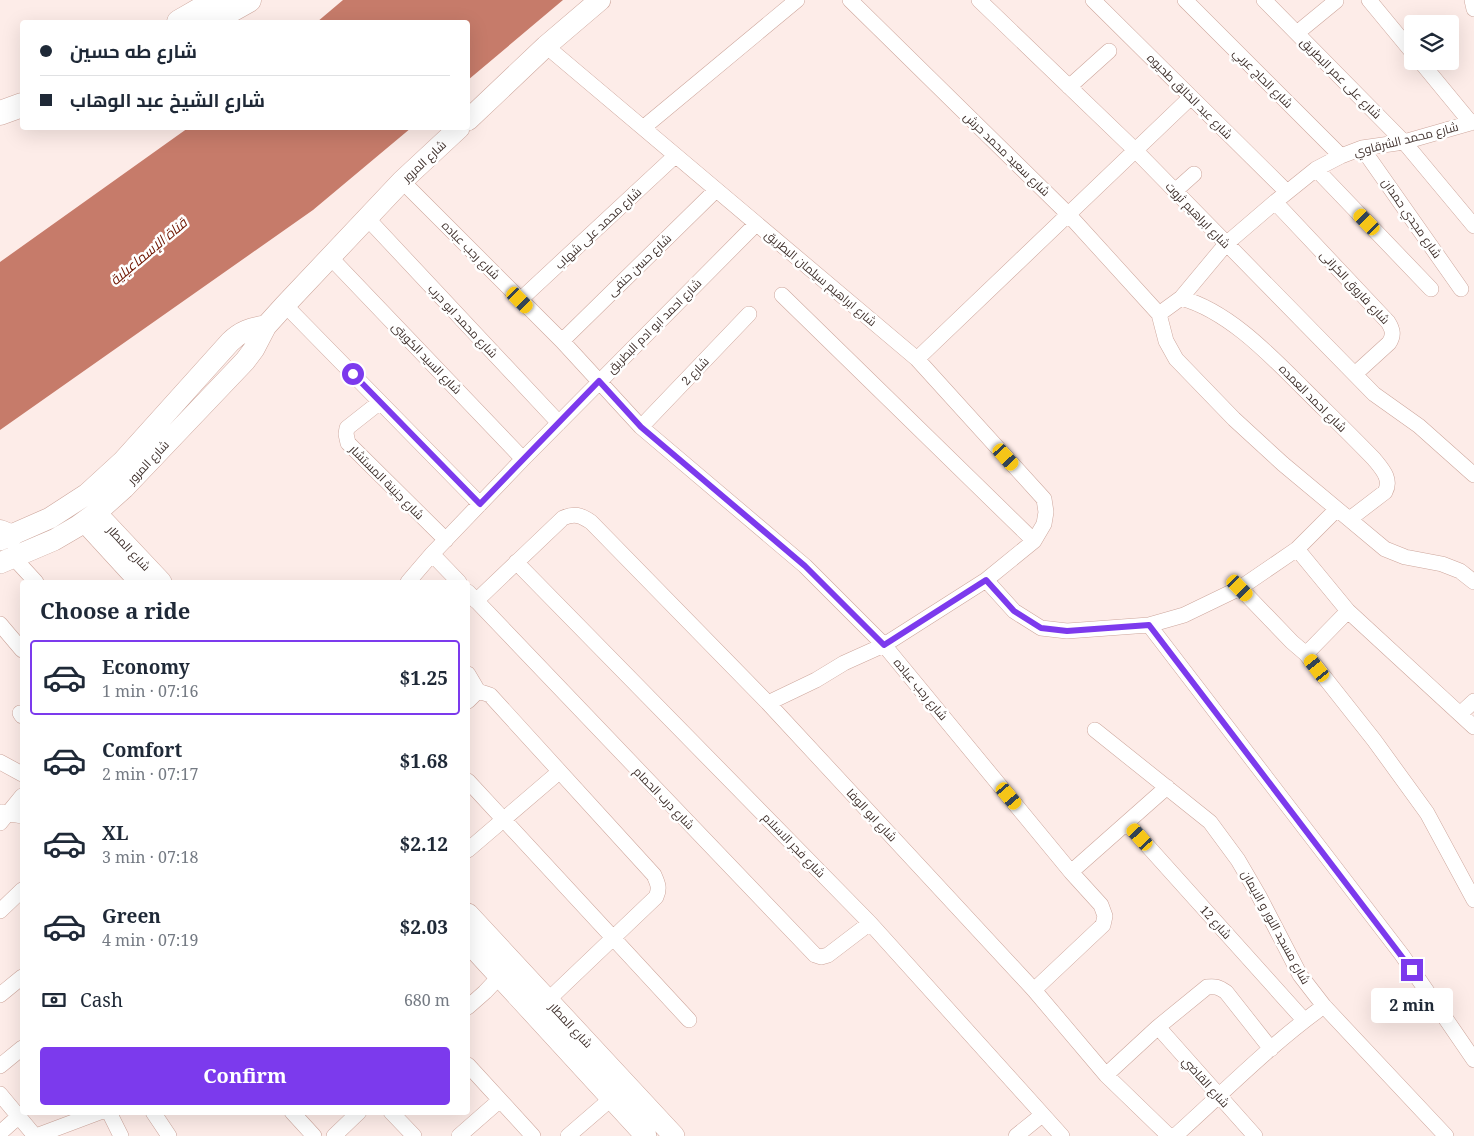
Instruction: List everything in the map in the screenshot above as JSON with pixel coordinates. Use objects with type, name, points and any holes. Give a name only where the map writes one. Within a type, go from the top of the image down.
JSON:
[{"type":"main road","points":[[183,20],[205,8],[249,0]]},
{"type":"main road","points":[[470,118],[546,46],[600,0]]},
{"type":"main road","points":[[0,96],[20,90]]},
{"type":"main road","points":[[0,112],[20,106]]},
{"type":"main road","name":"شارع المرور","points":[[5,546],[42,546],[90,517],[124,488],[245,360],[254,349],[266,326],[285,305],[402,181],[457,130]]},
{"type":"main road","name":"شارع المرور","points":[[5,546],[87,494],[140,443],[239,333],[252,328],[266,326]]},
{"type":"main road","name":"شارع المطار","points":[[90,517],[138,580]]},
{"type":"main road","name":"شارع المطار","points":[[90,517],[159,580]]},
{"type":"main road","name":"شارع المطار","points":[[470,920],[477,943],[500,976],[646,1136]]},
{"type":"main road","name":"شارع المطار","points":[[477,943],[548,1000],[674,1136]]},
{"type":"street","points":[[642,128],[797,0]]},
{"type":"street","name":"شارع سعيد محمد حرش","points":[[850,0],[1068,214],[1159,314]]},
{"type":"street","name":"شارع ابراهيم ثروت","points":[[979,0],[1135,150],[1374,394],[1419,426],[1474,475]]},
{"type":"street","name":"شارع عبد الخالق طحيوه","points":[[1093,0],[1287,192]]},
{"type":"street","name":"شارع الحاج عربي","points":[[1185,0],[1341,156]]},
{"type":"street","name":"شارع على عمر البطريق","points":[[1264,0],[1404,142],[1474,226]]},
{"type":"street","points":[[1369,0],[1404,42]]},
{"type":"street","points":[[1297,33],[1336,1]]},
{"type":"street","name":"شارع ابراهيم سيلمان البطريق","points":[[546,46],[917,359],[1044,499],[1046,512],[1044,524],[1034,541]]},
{"type":"street","points":[[1069,87],[1109,51]]},
{"type":"street","points":[[1428,70],[1473,123]]},
{"type":"street","points":[[917,359],[1191,96]]},
{"type":"street","name":"شارع محمد الشرقاوي","points":[[1159,314],[1181,298],[1226,244],[1316,169],[1362,148],[1404,142],[1473,123]]},
{"type":"street","name":"شارع مجدي حمدان","points":[[1362,148],[1461,289]]},
{"type":"street","name":"شارع محمد على شهاب","points":[[520,300],[675,156]]},
{"type":"street","points":[[1316,169],[1431,289]]},
{"type":"street","points":[[1175,192],[1194,174]]},
{"type":"street","name":"شارع رجب عباده","points":[[402,181],[562,341],[641,427],[805,566],[884,645],[1071,872],[1101,905],[1104,916],[1103,925],[1034,990]]},
{"type":"street","name":"شارع حسن حنفى","points":[[562,341],[716,190]]},
{"type":"street","name":"شارع فاروق الكرانى","points":[[1275,202],[1388,322],[1393,330],[1389,343],[1355,374]]},
{"type":"street","name":"شارع محمد ابو حرب","points":[[367,218],[559,423]]},
{"type":"street","name":"شارع احمد ابو ادم البطريق","points":[[410,580],[432,554],[523,459],[756,224]]},
{"type":"street","name":"شارع السيد الكويتى","points":[[330,257],[523,459]]},
{"type":"street","points":[[768,703],[816,680],[844,663],[884,645],[986,580],[1034,541],[782,295]]},
{"type":"street","name":"شارع احمد العمده","points":[[1181,298],[1196,302],[1212,311],[1251,338],[1374,459],[1387,478],[1388,486],[1384,492],[1350,518]]},
{"type":"street","points":[[285,305],[480,504]]},
{"type":"street","name":"شارع 2","points":[[641,427],[749,314]]},
{"type":"street","points":[[1159,314],[1166,340],[1176,359],[1234,419],[1283,464],[1386,549],[1405,557],[1442,564],[1460,571],[1474,582]]},
{"type":"street","name":"شارع جنينة المستشار","points":[[380,402],[347,428],[348,443],[446,540]]},
{"type":"street","points":[[986,580],[1014,611],[1041,628],[1067,631],[1149,625],[1184,615],[1240,588],[1296,548],[1337,508]]},
{"type":"street","name":"شارع ابو الوفا","points":[[516,562],[563,518],[572,515],[582,516],[591,522],[768,703],[1034,990],[1106,1075],[1169,1136]]},
{"type":"street","points":[[5,546],[34,580]]},
{"type":"street","points":[[1296,548],[1348,611],[1474,727]]},
{"type":"street","points":[[432,554],[457,580]]},
{"type":"street","points":[[472,596],[516,562]]},
{"type":"street","name":"شارع فجر الاسلام","points":[[516,562],[870,923],[1062,1136]]},
{"type":"street","points":[[1240,588],[1306,654],[1374,740],[1422,806],[1474,900]]},
{"type":"street","name":"شارع درب الحمام","points":[[472,596],[815,955],[821,957],[828,955],[870,923]]},
{"type":"street","points":[[1306,654],[1348,611]]},
{"type":"street","points":[[0,624],[20,648]]},
{"type":"street","points":[[1149,625],[1402,954],[1474,1060]]},
{"type":"street","points":[[470,683],[473,696],[490,695],[654,875],[658,883],[659,889],[656,897],[548,1000]]},
{"type":"street","points":[[1460,714],[1474,701]]},
{"type":"street","name":"شارع مسجد النور و الايمان","points":[[1095,730],[1210,822],[1238,860],[1300,975],[1324,1006],[1446,1136]]},
{"type":"street","points":[[0,762],[20,773]]},
{"type":"street","points":[[470,848],[559,772]]},
{"type":"street","points":[[470,783],[689,1020]]},
{"type":"street","points":[[1071,872],[1167,787]]},
{"type":"street","points":[[2,816],[20,798]]},
{"type":"street","points":[[2,816],[20,816]]},
{"type":"street","name":"شارع 12","points":[[1127,823],[1304,1020]]},
{"type":"street","points":[[0,911],[20,892]]},
{"type":"street","points":[[470,1005],[500,976]]},
{"type":"street","points":[[0,996],[20,979]]},
{"type":"street","points":[[1106,1075],[1158,1027],[1207,987],[1214,986],[1226,992],[1271,1049]]},
{"type":"street","points":[[1175,1136],[1304,1020],[1324,1006]]},
{"type":"street","name":"شارع القاضي","points":[[1158,1027],[1255,1136]]},
{"type":"street","points":[[0,1066],[20,1050]]},
{"type":"street","points":[[470,1067],[500,1100],[524,1133]]},
{"type":"street","points":[[0,1094],[35,1136],[92,1115]]},
{"type":"street","points":[[568,1136],[612,1098]]},
{"type":"street","points":[[459,1136],[500,1100]]},
{"type":"street","points":[[110,1115],[121,1136]]},
{"type":"street","points":[[155,1115],[169,1136]]},
{"type":"street","points":[[295,1115],[314,1136]]},
{"type":"street","points":[[334,1136],[356,1115]]},
{"type":"street","points":[[394,1115],[414,1136]]},
{"type":"street","points":[[1016,1136],[1042,1115]]},
{"type":"street","points":[[0,1134],[19,1116]]},
{"type":"water","points":[[343,0],[563,0],[470,78],[470,20],[319,20]]},
{"type":"water","name":"قناة الإسماعيلية","points":[[185,130],[409,130],[313,210],[0,430],[0,262]]},
{"type":"route","points":[[353,374],[480,504],[599,381],[641,427],[805,566],[884,645],[986,580],[1014,611],[1041,628],[1067,631],[1149,625],[1402,954],[1412,970]]}]
